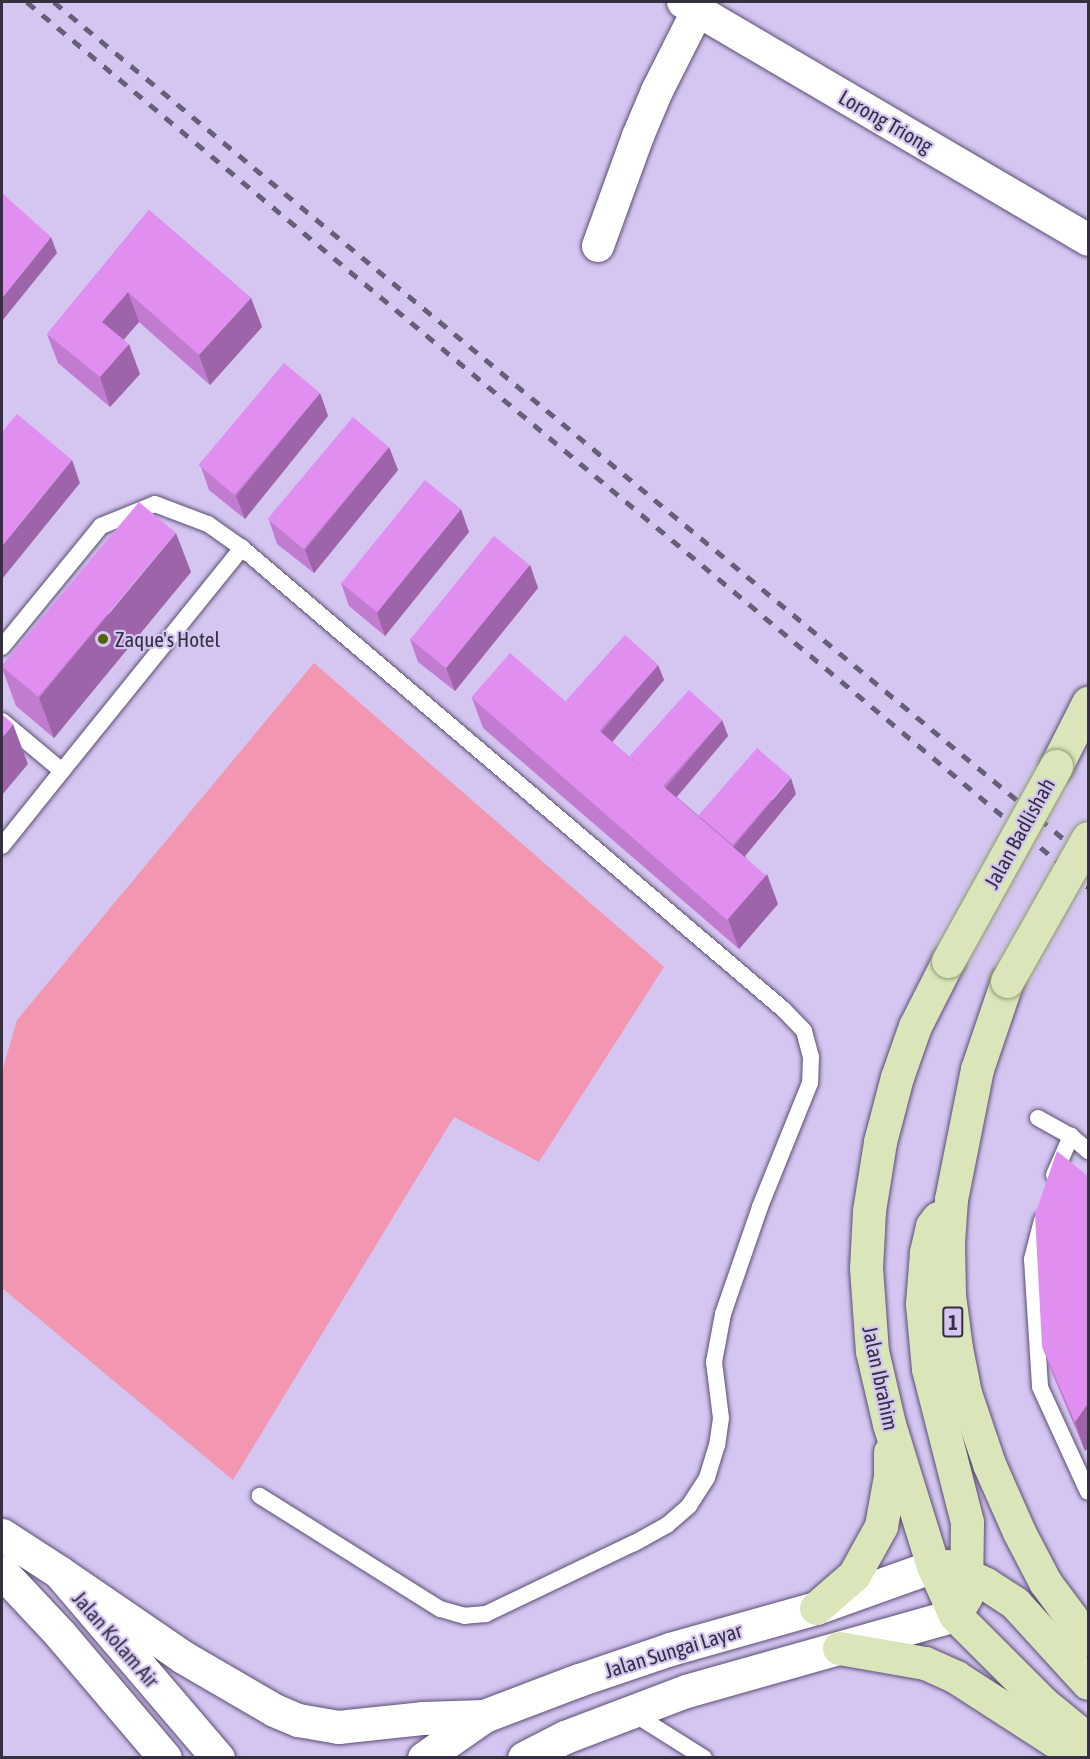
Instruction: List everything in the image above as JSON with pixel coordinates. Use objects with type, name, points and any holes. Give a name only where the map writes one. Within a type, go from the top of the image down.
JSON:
[{"type":"main road","name":"Jalan Badlishah","points":[[948,961],[1071,748],[1089,703]]},
{"type":"main road","name":"1","points":[[1089,838],[1006,981],[977,1070],[951,1199],[948,1243],[949,1294],[965,1393],[989,1464],[1019,1532],[1045,1582],[1089,1640]]},
{"type":"main road","name":"Jalan Ibrahim","points":[[948,961],[915,1026],[897,1077],[880,1142],[869,1211],[866,1268],[872,1351],[889,1424],[933,1566],[956,1615],[1043,1703],[1089,1740]]},
{"type":"main road","points":[[951,1199],[932,1226],[926,1253],[922,1304],[928,1369],[967,1522],[966,1596],[956,1615]]},
{"type":"main road","points":[[816,1608],[854,1575],[881,1526],[891,1476],[889,1424]]},
{"type":"main road","name":"Jalan Kolam Air","points":[[2,1535],[58,1572],[218,1758]]},
{"type":"main road","points":[[933,1566],[948,1566],[1015,1603],[1089,1683]]},
{"type":"main road","name":"Jalan Sungai Layar","points":[[424,1758],[484,1716],[670,1649],[816,1608],[933,1566]]},
{"type":"main road","name":"Jalan Kolam Air","points":[[2,1572],[90,1668],[165,1758]]},
{"type":"main road","points":[[58,1572],[183,1657],[274,1710],[298,1720],[338,1727],[422,1718],[484,1716]]},
{"type":"main road","name":"Jalan Sungai Layar","points":[[524,1758],[565,1737],[686,1691],[956,1615]]},
{"type":"main road","points":[[839,1648],[925,1663],[956,1677],[1072,1752],[1089,1756]]},
{"type":"street","name":"Lorong Triong","points":[[690,6],[1089,240]]},
{"type":"street","points":[[598,246],[690,6]]},
{"type":"lane","points":[[2,647],[101,526],[155,504],[208,524],[242,548],[783,1009],[804,1031],[811,1057],[810,1083],[760,1207],[723,1314],[714,1362],[721,1418],[711,1467],[689,1506],[667,1525],[486,1614],[465,1616],[440,1609],[260,1496]]},
{"type":"lane","points":[[2,846],[242,548]]},
{"type":"lane","points":[[2,721],[63,771]]},
{"type":"lane","points":[[1038,1118],[1071,1136],[1089,1151]]},
{"type":"lane","points":[[1051,1187],[1071,1136]]},
{"type":"lane","points":[[1045,1208],[1032,1259],[1040,1387],[1089,1492]]},
{"type":"lane","points":[[630,1712],[704,1758]]},
{"type":"shaded area","points":[[314,663],[664,967],[539,1162],[454,1117],[233,1480],[2,1288],[2,1072],[17,1020]]},
{"type":"building","points":[[2,193],[51,237],[2,298]]},
{"type":"building","points":[[149,210],[251,298],[199,355],[128,292],[102,322],[129,344],[100,377],[47,334]]},
{"type":"building","points":[[284,363],[320,393],[235,495],[199,465]]},
{"type":"building","points":[[17,414],[72,460],[2,546],[2,432]]},
{"type":"building","points":[[353,417],[389,447],[304,549],[268,519]]},
{"type":"building","points":[[425,480],[461,509],[377,612],[341,583]]},
{"type":"building","points":[[139,502],[176,533],[38,697],[2,665]]},
{"type":"building","points":[[494,536],[530,565],[446,668],[410,639]]},
{"type":"building","points":[[625,635],[658,665],[599,731],[565,701]]},
{"type":"building","points":[[510,653],[766,875],[727,920],[471,698]]},
{"type":"building","points":[[689,690],[722,720],[663,786],[629,756]]},
{"type":"building","points":[[2,714],[13,724],[2,738]]},
{"type":"building","points":[[757,748],[791,778],[733,845],[699,815]]},
{"type":"building","points":[[1057,1151],[1089,1177],[1089,1402],[1075,1422],[1042,1346],[1035,1215]]},
{"type":"railway","points":[[27,2],[1088,887]]},
{"type":"railway","points":[[54,2],[1088,859]]},
{"type":"place","name":"Zaque's Hotel","points":[[103,639]]}]
